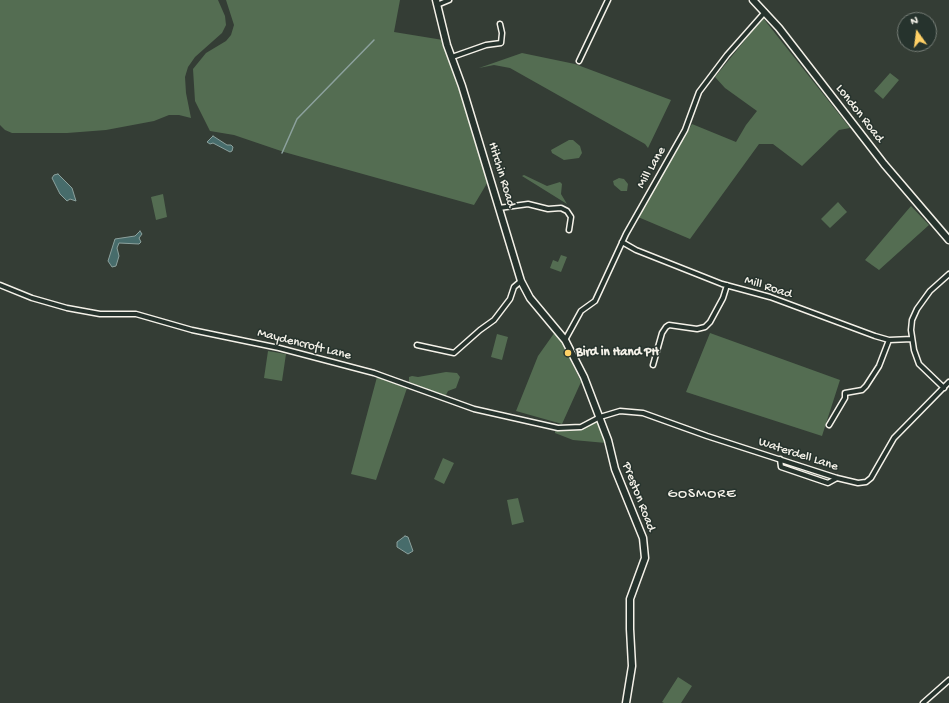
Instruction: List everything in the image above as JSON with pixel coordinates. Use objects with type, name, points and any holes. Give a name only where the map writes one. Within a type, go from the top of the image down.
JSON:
[{"type":"street","points":[[437,2],[449,0]]},
{"type":"street","points":[[579,61],[608,0]]},
{"type":"street","name":"London Road","points":[[753,0],[765,12],[884,164],[949,240]]},
{"type":"street","name":"Hitchin Road","points":[[437,2],[452,57],[521,281],[530,298],[565,340]]},
{"type":"street","name":"Mill Lane","points":[[565,340],[582,311],[596,300],[622,242],[685,130],[699,92],[727,55],[765,12]]},
{"type":"street","points":[[452,57],[492,43],[501,43],[502,33],[500,24]]},
{"type":"street","points":[[499,208],[528,204],[548,209],[561,208],[571,217],[569,230]]},
{"type":"street","name":"Mill Road","points":[[622,242],[636,250],[727,285],[770,297],[889,340],[912,339]]},
{"type":"street","points":[[944,388],[919,364],[912,339],[912,320],[917,309],[930,291],[949,274]]},
{"type":"street","points":[[417,345],[454,353],[494,320],[510,299],[514,287],[521,281]]},
{"type":"street","name":"Maydencroft Lane","points":[[0,285],[32,298],[67,308],[100,314],[136,314],[192,330],[279,348],[374,372],[474,409],[558,428],[580,427],[600,417]]},
{"type":"street","points":[[653,365],[662,333],[666,327],[669,325],[697,329],[705,327],[710,322],[723,298],[727,285]]},
{"type":"street","name":"Preston Road","points":[[565,340],[584,376],[600,417],[608,440],[615,469],[640,528],[645,549],[645,558],[630,599],[632,666],[626,703]]},
{"type":"street","points":[[829,425],[845,398],[845,393],[862,390],[866,386],[879,366],[889,340]]},
{"type":"street","name":"Waterdell Lane","points":[[600,417],[620,411],[643,413],[837,478],[858,483],[866,482],[871,478],[894,438],[949,382]]},
{"type":"street","points":[[780,459],[781,467],[828,482],[837,478]]},
{"type":"street","points":[[923,703],[949,680]]},
{"type":"green space","points":[[0,0],[218,0],[225,16],[226,25],[222,33],[195,57],[188,67],[185,77],[186,93],[191,118],[179,115],[169,115],[154,121],[106,130],[67,133],[12,133],[5,130],[0,125]]},
{"type":"green space","points":[[226,0],[400,0],[394,32],[443,40],[460,84],[489,180],[474,205],[284,152],[234,135],[210,131],[195,101],[193,69],[206,53],[226,41],[231,35],[234,25]]},
{"type":"green space","points":[[763,18],[850,128],[839,130],[802,166],[773,144],[759,144],[690,239],[638,217],[692,124],[736,142],[746,125],[757,111],[725,88],[715,77]]},
{"type":"green space","points":[[522,53],[575,64],[671,100],[648,148],[645,144],[510,68],[494,65],[479,68]]},
{"type":"green space","points":[[890,73],[899,80],[883,99],[874,91]]},
{"type":"green space","points":[[569,140],[573,140],[580,146],[582,153],[579,158],[564,160],[552,153],[551,150]]},
{"type":"green space","points":[[524,175],[547,186],[560,182],[562,184],[561,194],[567,204],[522,176]]},
{"type":"green space","points":[[619,178],[624,179],[628,184],[627,191],[621,191],[614,185],[613,181]]},
{"type":"green space","points":[[163,194],[167,217],[156,220],[151,197]]},
{"type":"green space","points":[[838,202],[847,212],[830,228],[821,219]]},
{"type":"green space","points":[[911,206],[929,225],[879,270],[865,260]]},
{"type":"green space","points":[[561,255],[567,257],[561,272],[550,268],[553,260],[558,262]]},
{"type":"green space","points":[[555,332],[562,342],[581,382],[562,424],[516,411],[538,356]]},
{"type":"green space","points":[[710,333],[840,380],[822,436],[686,392]]},
{"type":"green space","points":[[497,334],[508,337],[502,360],[491,357]]},
{"type":"green space","points":[[268,351],[286,354],[282,381],[264,378]]},
{"type":"green space","points":[[446,372],[457,373],[460,377],[456,388],[448,391],[445,397],[409,382],[409,377],[412,376],[418,377]]},
{"type":"green space","points":[[377,377],[407,388],[376,480],[351,474]]},
{"type":"green space","points":[[598,420],[606,443],[573,440],[555,433],[555,429],[574,429]]},
{"type":"green space","points":[[443,458],[454,463],[444,484],[434,479]]},
{"type":"green space","points":[[518,498],[524,522],[512,525],[507,500]]},
{"type":"green space","points":[[678,677],[692,686],[681,703],[662,702]]},
{"type":"water","points":[[213,136],[227,145],[231,145],[233,147],[232,151],[230,152],[213,143],[210,144],[207,142]]},
{"type":"water","points":[[58,174],[72,188],[76,201],[70,199],[67,201],[60,194],[52,178],[54,175]]},
{"type":"water","points":[[140,231],[142,234],[139,238],[141,242],[139,244],[119,243],[117,248],[119,256],[116,266],[112,267],[108,261],[115,239],[135,236]]},
{"type":"water","points":[[405,536],[408,537],[413,551],[408,554],[397,547],[397,542]]},
{"type":"waterway","points":[[282,153],[297,119],[374,40]]},
{"type":"place","name":"Bird in Hand PH","points":[[568,353]]},
{"type":"district","name":"GOSMORE","points":[[702,495]]}]
